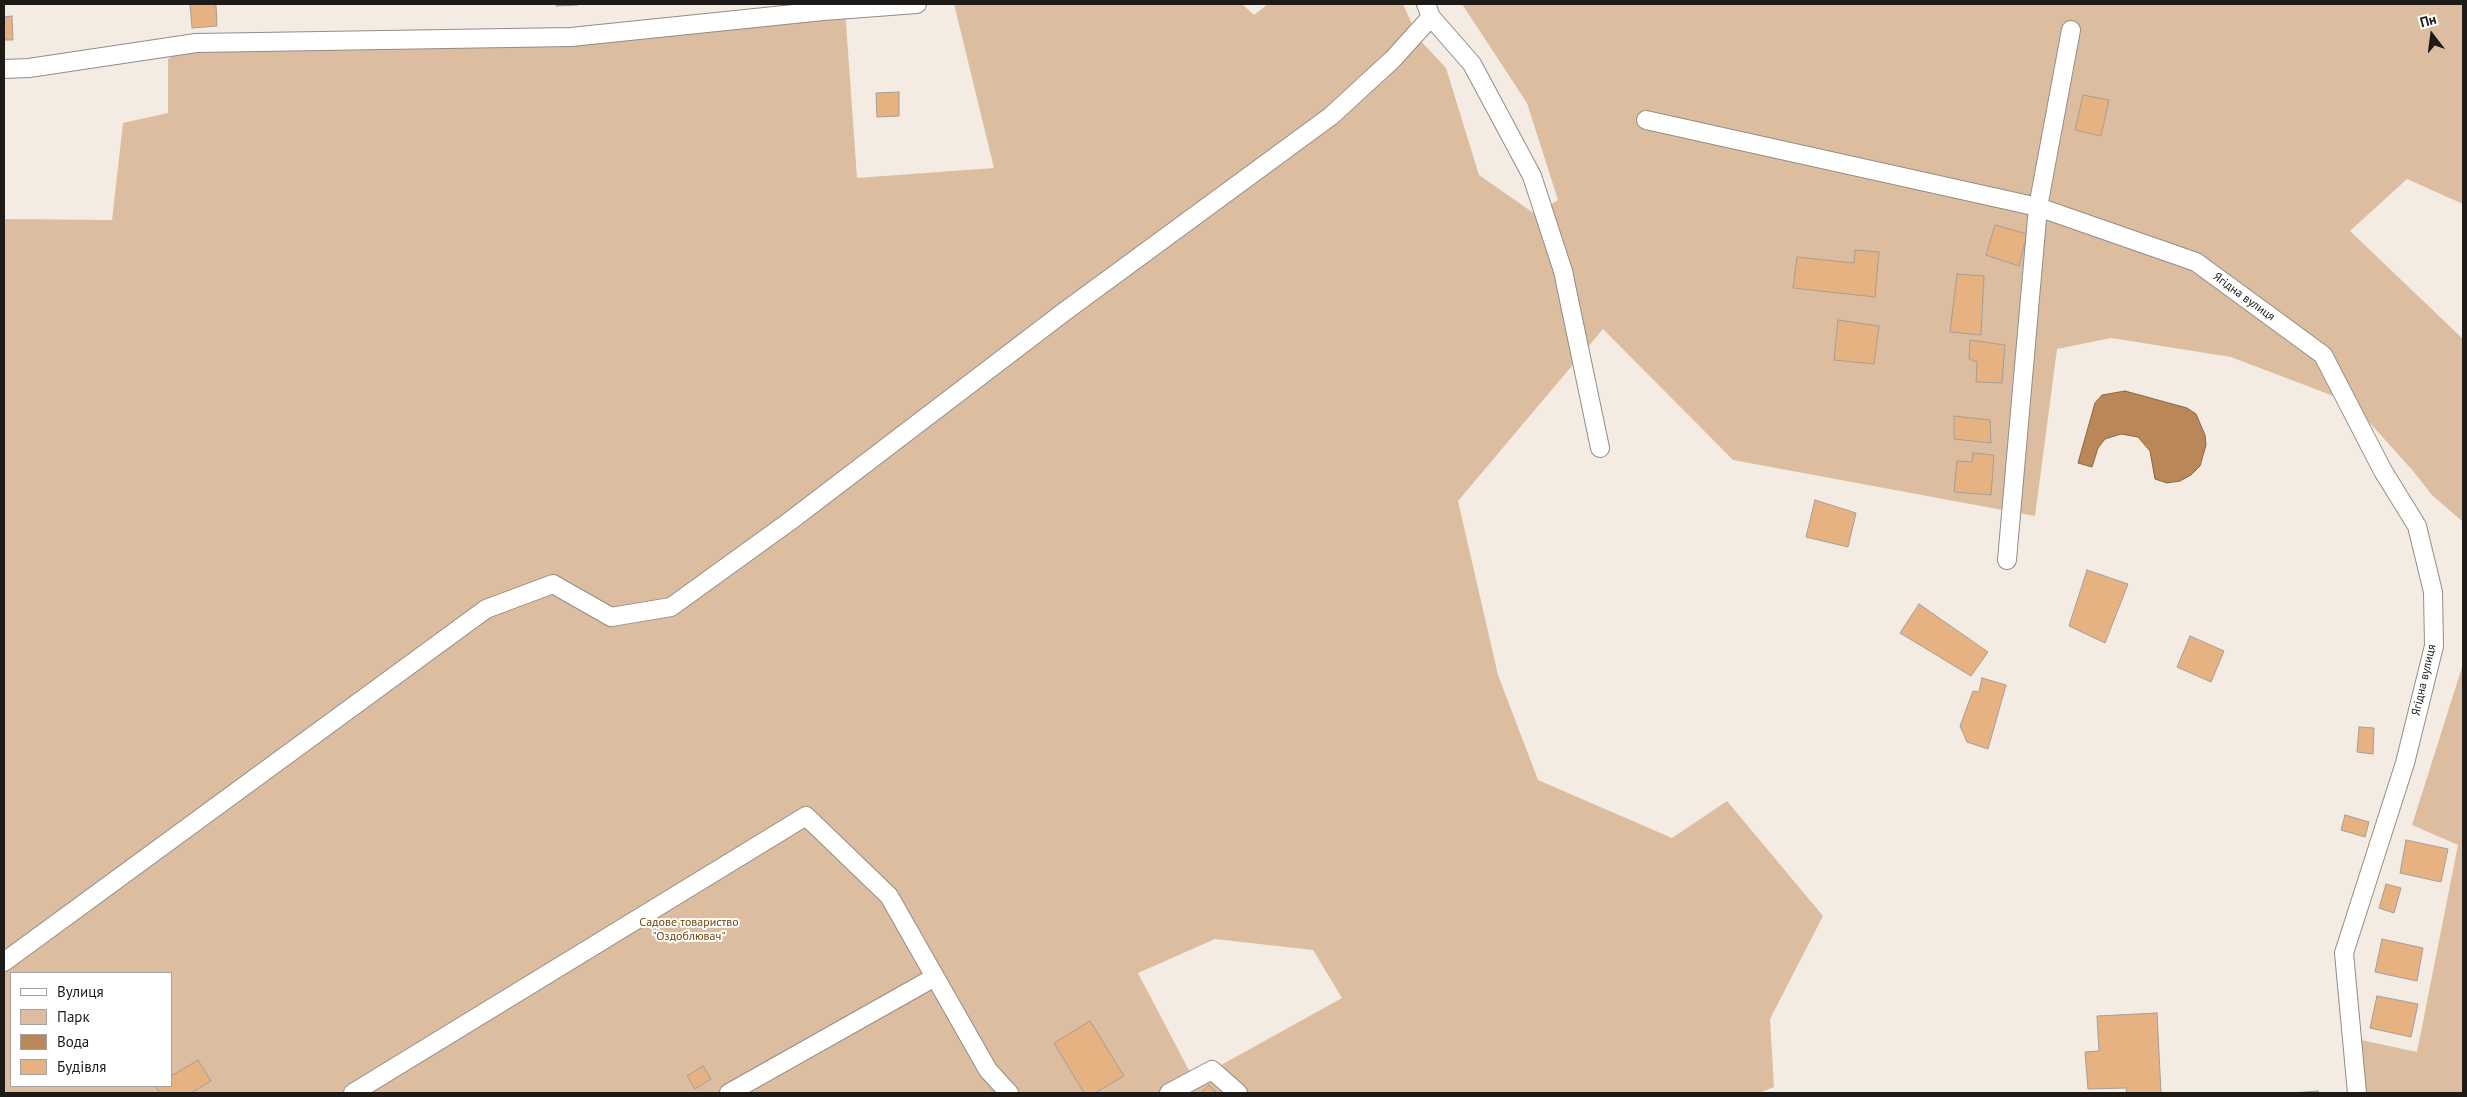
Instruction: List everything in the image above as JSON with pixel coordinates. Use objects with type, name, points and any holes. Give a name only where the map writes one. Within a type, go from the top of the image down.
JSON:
[{"type":"street","points":[[4,69],[29,68],[196,43],[571,37],[823,11],[917,4]]},
{"type":"street","points":[[4,962],[486,609],[554,584],[611,617],[672,608],[790,521],[1064,312],[1331,116],[1394,59],[1428,11],[1472,64],[1532,176],[1563,271],[1600,448]]},
{"type":"street","points":[[2007,560],[2038,207],[2070,30]]},
{"type":"street","name":"Ягідна вулиця","points":[[1646,120],[2038,207],[2196,262],[2323,355],[2383,471],[2417,526],[2434,592],[2434,646],[2405,763],[2344,953],[2357,1093]]},
{"type":"street","points":[[353,1093],[806,816],[889,896],[988,1070],[1009,1093]]},
{"type":"street","points":[[729,1093],[935,977]]},
{"type":"street","points":[[1169,1093],[1212,1070],[1238,1093]]},
{"type":"green space","name":"Садове товариство \"Оздоблювач\"","points":[[954,4],[1242,4],[1254,15],[1268,4],[1403,4],[1418,38],[1446,68],[1479,175],[1535,214],[1558,200],[1527,103],[1462,4],[2463,4],[2463,204],[2407,179],[2350,231],[2463,339],[2463,522],[2432,495],[2352,403],[2231,357],[2111,338],[2057,349],[2035,516],[1733,460],[1603,329],[1458,501],[1498,675],[1538,780],[1672,838],[1727,801],[1823,916],[1770,1019],[1774,1087],[1759,1093],[4,1093],[4,219],[112,220],[123,123],[168,113],[168,59],[196,43],[571,37],[845,9],[857,178],[994,168]],"holes":[[[1215,939],[1313,950],[1342,998],[1194,1080],[1138,973]]]},
{"type":"green space","points":[[2463,664],[2463,1093],[2357,1093],[2352,1038],[2417,1052],[2458,845],[2412,825]]},
{"type":"water","points":[[2125,391],[2187,408],[2196,414],[2205,435],[2206,445],[2200,466],[2191,475],[2180,481],[2167,483],[2155,479],[2150,451],[2138,437],[2121,434],[2105,439],[2098,448],[2092,467],[2078,463],[2095,403],[2102,395]]},
{"type":"building","points":[[190,4],[216,4],[217,26],[192,28]]},
{"type":"building","points":[[556,4],[578,4],[578,5],[556,6]]},
{"type":"building","points":[[12,16],[13,40],[4,40],[4,17]]},
{"type":"building","points":[[899,92],[899,116],[877,117],[876,93]]},
{"type":"building","points":[[2083,95],[2109,100],[2101,136],[2075,130]]},
{"type":"building","points":[[1995,225],[2027,234],[2019,266],[1986,255]]},
{"type":"building","points":[[1855,250],[1879,252],[1875,297],[1793,288],[1797,257],[1854,263]]},
{"type":"building","points":[[1957,274],[1984,276],[1981,335],[1950,332]]},
{"type":"building","points":[[1838,320],[1879,326],[1874,364],[1834,360]]},
{"type":"building","points":[[1970,340],[2005,345],[2002,383],[1976,382],[1977,362],[1969,359]]},
{"type":"building","points":[[1954,416],[1990,420],[1991,443],[1954,439]]},
{"type":"building","points":[[1973,453],[1994,455],[1991,495],[1954,492],[1957,461],[1972,462]]},
{"type":"building","points":[[1815,500],[1856,513],[1848,547],[1806,537]]},
{"type":"building","points":[[2087,570],[2128,584],[2105,643],[2069,626]]},
{"type":"building","points":[[1919,604],[1988,652],[1971,676],[1900,633]]},
{"type":"building","points":[[2190,636],[2224,651],[2211,682],[2177,667]]},
{"type":"building","points":[[1982,678],[2006,685],[1988,749],[1967,742],[1960,726],[1973,691],[1979,692]]},
{"type":"building","points":[[2359,727],[2374,728],[2373,754],[2357,752]]},
{"type":"building","points":[[2345,815],[2369,822],[2365,837],[2341,830]]},
{"type":"building","points":[[2406,840],[2448,849],[2441,882],[2400,873]]},
{"type":"building","points":[[2386,884],[2401,888],[2394,913],[2379,908]]},
{"type":"building","points":[[2382,939],[2423,948],[2417,981],[2375,972]]},
{"type":"building","points":[[2377,996],[2418,1004],[2411,1037],[2370,1028]]},
{"type":"building","points":[[2157,1013],[2161,1093],[2127,1093],[2126,1088],[2088,1089],[2085,1052],[2099,1051],[2097,1016]]},
{"type":"building","points":[[1090,1021],[1124,1076],[1095,1093],[1084,1093],[1054,1043]]},
{"type":"building","points":[[198,1060],[211,1081],[191,1093],[160,1093],[156,1087],[172,1087],[172,1075]]},
{"type":"building","points":[[703,1066],[711,1079],[695,1089],[687,1076]]},
{"type":"building","points":[[1209,1085],[1217,1093],[1201,1093]]},
{"type":"building","points":[[2318,1091],[2318,1093],[2292,1093]]}]
